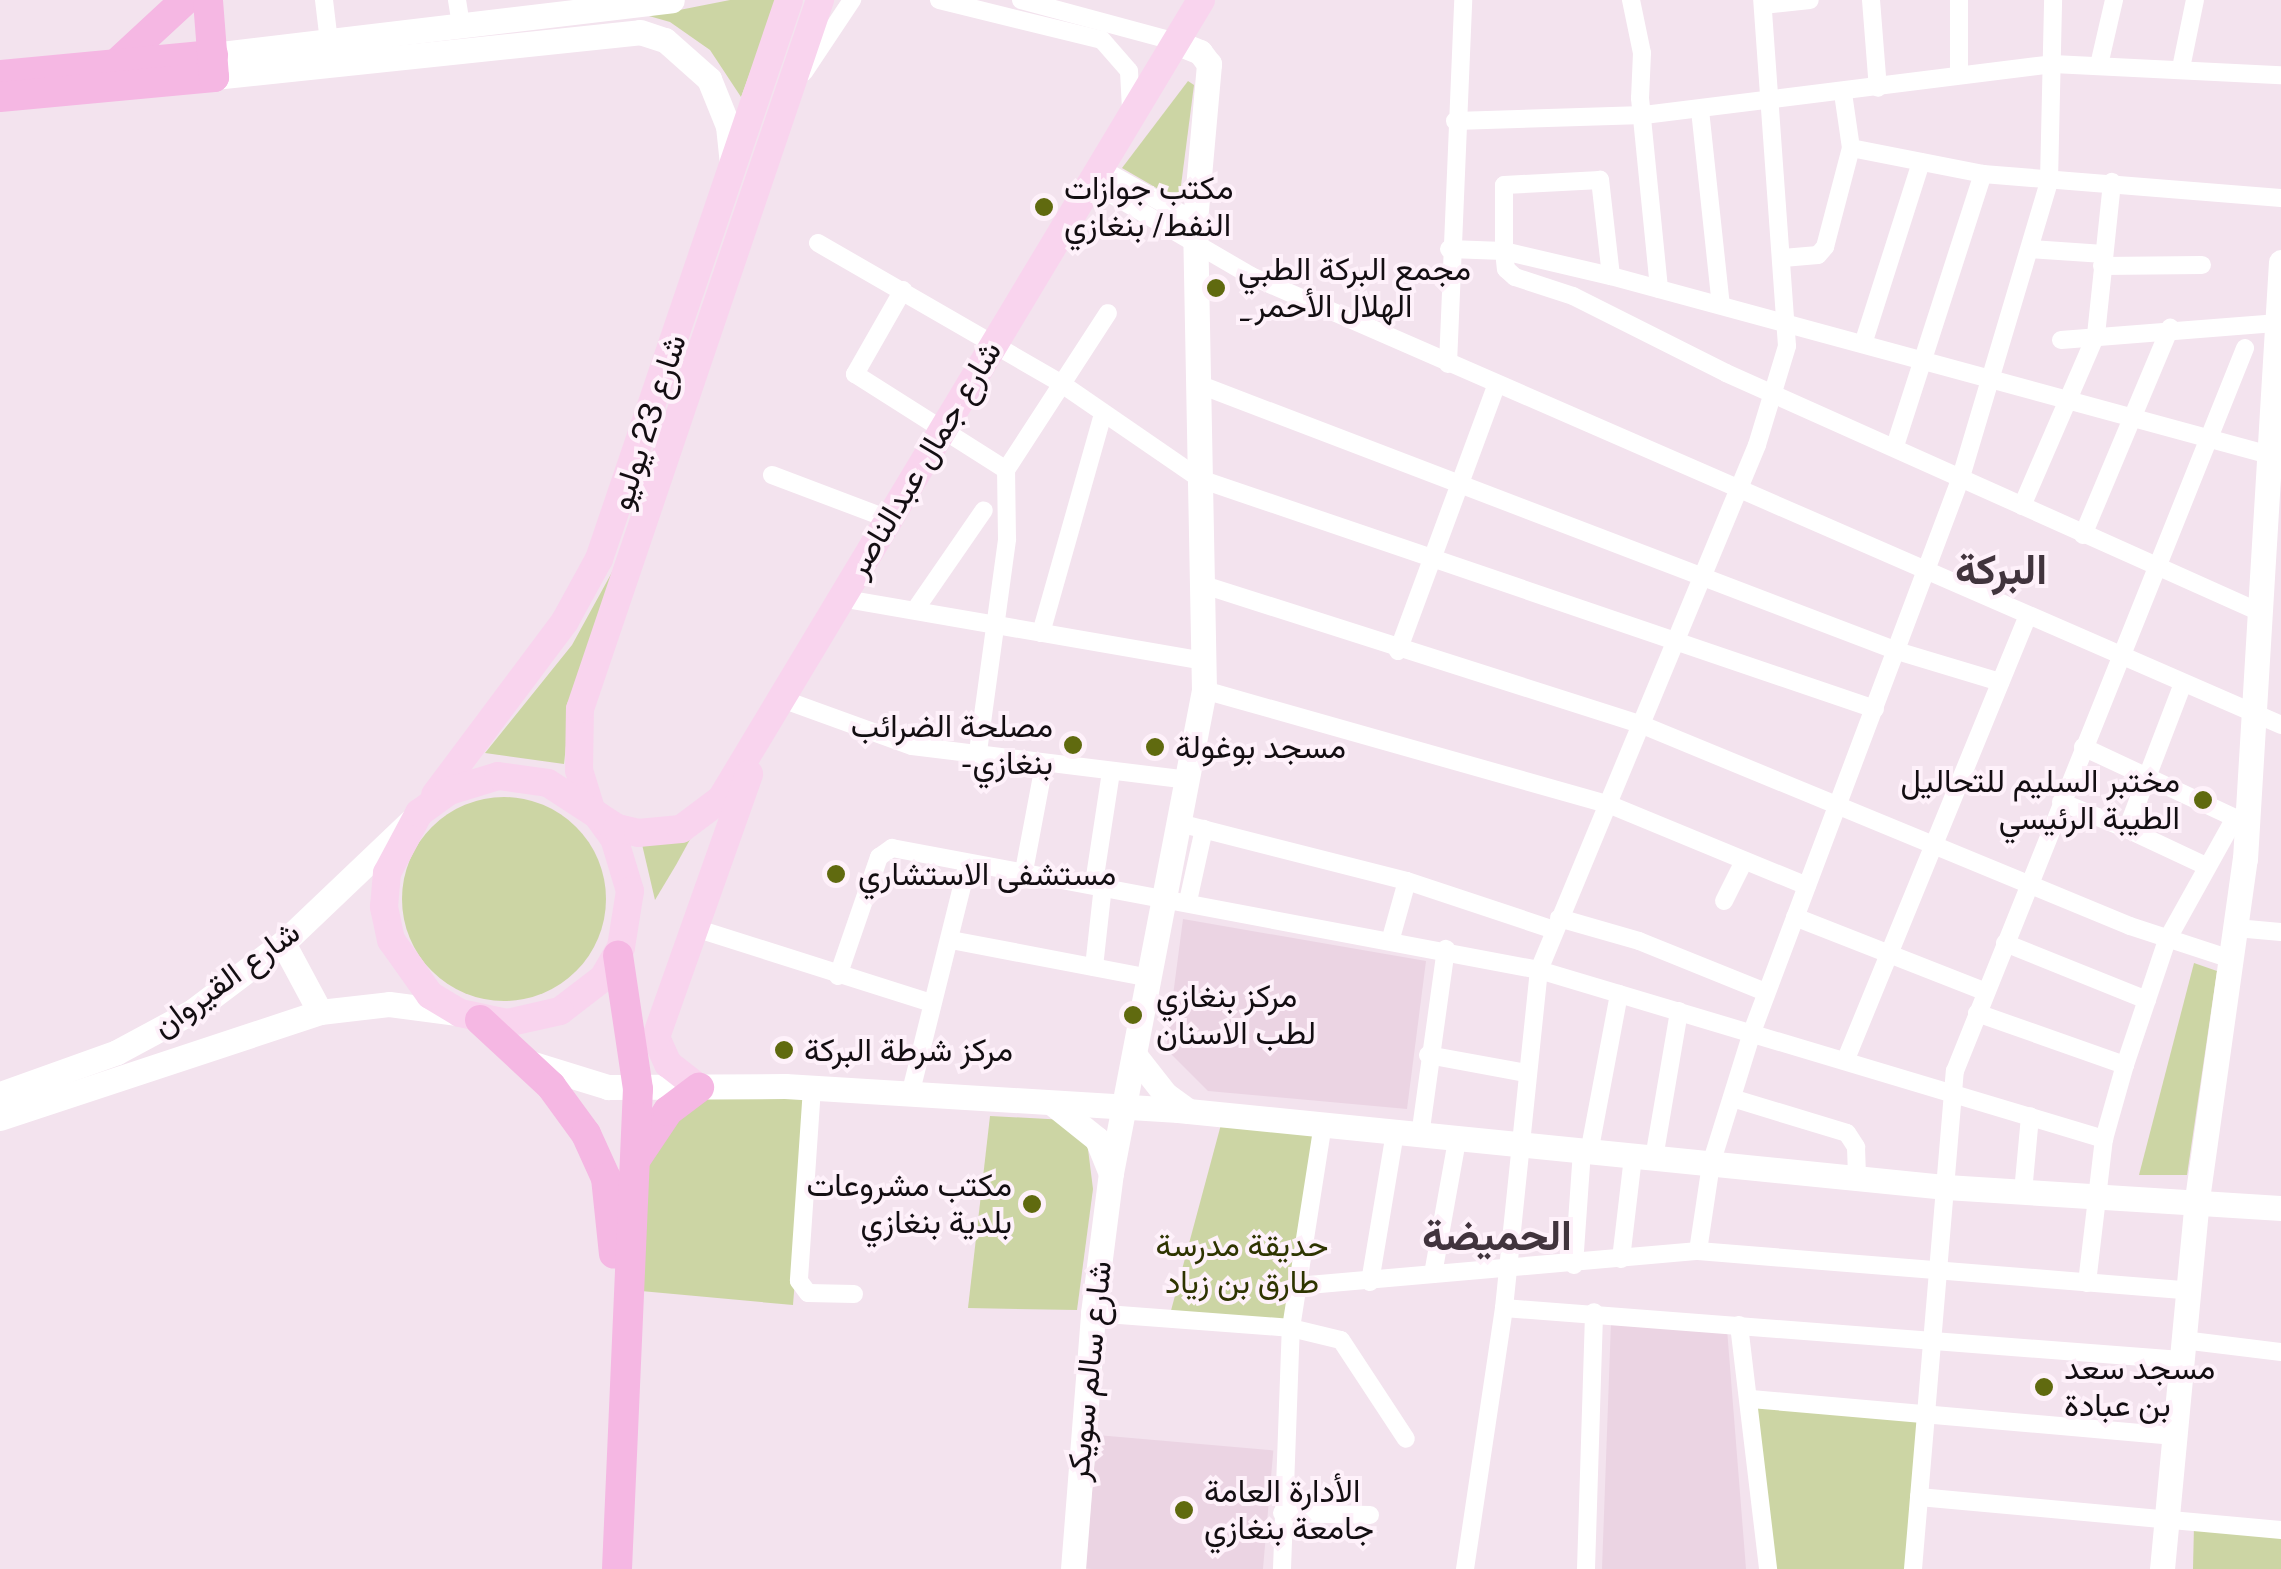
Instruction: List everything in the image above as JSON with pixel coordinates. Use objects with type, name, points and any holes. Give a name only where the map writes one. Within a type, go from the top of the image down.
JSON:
[{"type":"highway","points":[[116,64],[184,0]]},
{"type":"highway","points":[[208,0],[213,66]]},
{"type":"highway","points":[[0,74],[116,64],[213,66]]},
{"type":"highway","points":[[0,97],[213,66]]},
{"type":"highway","points":[[602,1569],[615,1314],[626,1171],[638,1089],[618,955]]},
{"type":"highway","points":[[470,1016],[525,1061],[626,1171]]},
{"type":"highway","points":[[618,1569],[626,1171],[655,1126],[699,1088]]},
{"type":"main road","points":[[213,66],[459,13],[671,0]]},
{"type":"main road","name":"شارع 23 يوليو","points":[[423,809],[565,621],[599,560],[788,0]]},
{"type":"main road","name":"شارع 23 يوليو","points":[[594,812],[578,770],[580,709],[820,0]]},
{"type":"main road","name":"شارع جمال عبدالناصر","points":[[594,812],[638,833],[681,829],[722,800],[756,748],[886,518],[1096,176],[1132,108],[1161,38],[1198,4]]},
{"type":"main road","points":[[213,66],[640,32],[666,40],[709,79],[728,126],[732,166]]},
{"type":"main road","name":"شارع سالم سويكر","points":[[1073,1569],[1093,1313],[1111,1173],[1151,978],[1192,826],[1187,780],[1204,690],[1195,233],[1209,64],[1200,52],[1161,38]]},
{"type":"main road","points":[[2162,1569],[2197,1199],[2236,928],[2241,820],[2255,714],[2255,610],[2274,457],[2281,262]]},
{"type":"main road","points":[[699,1088],[668,1064],[656,1037],[756,748]]},
{"type":"main road","points":[[510,777],[548,783],[594,812],[625,864],[630,892],[618,955],[584,997],[534,1020],[470,1016],[430,996],[391,940],[387,872],[423,809],[472,781],[510,777]]},
{"type":"main road","name":"شارع القيروان","points":[[0,1094],[152,1034],[283,943],[423,809]]},
{"type":"main road","points":[[283,943],[320,1012]]},
{"type":"main road","name":"شارع القيروان","points":[[0,1118],[320,1012],[389,1004],[470,1016]]},
{"type":"main road","points":[[1136,1058],[1165,1094],[1188,1111]]},
{"type":"main road","points":[[525,1061],[582,1081],[638,1089],[812,1088],[1188,1111],[1586,1153],[1856,1174],[1946,1187],[2197,1199],[2281,1208]]},
{"type":"main road","points":[[1050,1102],[1084,1124],[1111,1173]]},
{"type":"street","points":[[324,0],[330,42]]},
{"type":"street","points":[[788,98],[852,0]]},
{"type":"street","points":[[939,0],[1102,40],[1129,71],[1132,108]]},
{"type":"street","points":[[1021,0],[1161,38]]},
{"type":"street","points":[[1448,364],[1454,120],[1463,0]]},
{"type":"street","points":[[1631,0],[1642,53],[1658,289]]},
{"type":"street","points":[[1465,1569],[1504,1308],[1539,970],[1776,395],[1787,323],[1762,2],[1810,0]]},
{"type":"street","points":[[1871,0],[1878,88]]},
{"type":"street","points":[[1959,0],[1960,76]]},
{"type":"street","points":[[1698,1250],[1711,1164],[1752,1032],[1961,477],[2030,249],[2049,181],[2053,0]]},
{"type":"street","points":[[2099,64],[2114,0]]},
{"type":"street","points":[[2182,68],[2194,0]]},
{"type":"street","points":[[1454,120],[1700,110],[2054,64],[2281,75]]},
{"type":"street","points":[[1783,258],[1818,256],[1825,247],[1850,148],[1842,92]]},
{"type":"street","points":[[1700,110],[1721,305]]},
{"type":"street","points":[[1850,148],[1982,174],[2281,198]]},
{"type":"street","points":[[1863,344],[1920,162]]},
{"type":"street","points":[[1895,446],[1982,174]]},
{"type":"street","points":[[1096,176],[1195,233],[1448,364],[1738,488],[2119,659],[2281,725]]},
{"type":"street","points":[[1611,276],[1603,184],[1594,178],[1508,181],[1502,190],[1504,251],[1506,269],[1515,277],[1574,296],[1776,395],[2255,610]]},
{"type":"street","points":[[2022,506],[2096,335],[2112,182]]},
{"type":"street","points":[[818,242],[1059,382],[1200,479],[1677,638],[1874,709]]},
{"type":"street","points":[[1450,249],[1504,251],[1611,276],[2131,422],[2274,457]]},
{"type":"street","points":[[2030,249],[2103,260],[2202,266]]},
{"type":"street","points":[[904,290],[855,374],[1006,470]]},
{"type":"street","points":[[2061,340],[2170,328],[2279,309]]},
{"type":"street","points":[[977,759],[1007,539],[1006,470],[1059,382],[1108,313]]},
{"type":"street","points":[[2084,535],[2170,328]]},
{"type":"street","points":[[1914,1569],[1955,1071],[2245,348]]},
{"type":"street","points":[[1198,384],[1897,651],[2000,682]]},
{"type":"street","points":[[1398,652],[1496,386]]},
{"type":"street","points":[[1041,633],[1103,414]]},
{"type":"street","points":[[772,475],[886,518]]},
{"type":"street","points":[[915,610],[984,510]]},
{"type":"street","points":[[1204,585],[1398,652],[1640,724],[2166,940],[2231,959]]},
{"type":"street","points":[[840,598],[1204,660]]},
{"type":"street","points":[[1846,1059],[2026,618]]},
{"type":"street","points":[[2128,829],[2182,686]]},
{"type":"street","points":[[1204,690],[1608,804],[1807,886]]},
{"type":"street","points":[[782,699],[912,746],[977,759],[1187,780]]},
{"type":"street","points":[[2083,747],[2241,820],[2204,865],[2166,940],[2104,1139],[2087,1283]]},
{"type":"street","points":[[1024,871],[1044,764]]},
{"type":"street","points":[[1094,967],[1111,772]]},
{"type":"street","points":[[2061,802],[2204,865]]},
{"type":"street","points":[[1192,826],[1556,924],[1639,941],[1766,992]]},
{"type":"street","points":[[838,976],[884,850],[1099,884],[1391,938],[1539,970],[2104,1139]]},
{"type":"street","points":[[1724,902],[1744,861]]},
{"type":"street","points":[[910,1095],[968,863]]},
{"type":"street","points":[[1391,938],[1407,881]]},
{"type":"street","points":[[1795,917],[1984,991]]},
{"type":"street","points":[[695,928],[931,1003]]},
{"type":"street","points":[[2236,928],[2281,932]]},
{"type":"street","points":[[951,940],[1151,978]]},
{"type":"street","points":[[2005,943],[2147,1000]]},
{"type":"street","points":[[1370,1282],[1428,1055],[1446,950]]},
{"type":"street","points":[[1574,1266],[1586,1153],[1619,994]]},
{"type":"street","points":[[1621,1259],[1679,1010]]},
{"type":"street","points":[[1977,1012],[2125,1064]]},
{"type":"street","points":[[1428,1055],[1526,1073]]},
{"type":"street","points":[[812,1088],[799,1280],[808,1292],[854,1294]]},
{"type":"street","points":[[1732,1098],[1847,1133],[1856,1147],[1856,1174]]},
{"type":"street","points":[[2023,1192],[2030,1116]]},
{"type":"street","points":[[1282,1569],[1291,1328],[1324,1123]]},
{"type":"street","points":[[1434,1274],[1457,1140]]},
{"type":"street","points":[[1296,1286],[1508,1272],[1698,1250],[2188,1290]]},
{"type":"street","points":[[1504,1308],[1594,1312],[1930,1342],[2281,1352]]},
{"type":"street","points":[[1586,1569],[1594,1312]]},
{"type":"street","points":[[1093,1313],[1291,1328],[1341,1340],[1406,1439]]},
{"type":"street","points":[[1739,1324],[1768,1569]]},
{"type":"street","points":[[1751,1400],[2174,1436]]},
{"type":"street","points":[[1919,1497],[2281,1530]]},
{"type":"street","points":[[1282,1513],[1370,1515]]},
{"type":"shaded area","points":[[1183,919],[1426,961],[1407,1109],[1208,1091],[1166,1049]]},
{"type":"shaded area","points":[[1611,1322],[1727,1329],[1746,1569],[1602,1569]]},
{"type":"shaded area","name":"الأدارة العامة جامعة بنغازي","points":[[1097,1435],[1273,1450],[1263,1569],[1085,1568]]},
{"type":"green space","points":[[730,0],[777,0],[741,97],[710,50],[670,22],[649,16]]},
{"type":"green space","points":[[1188,81],[1194,85],[1179,201],[1122,168]]},
{"type":"green space","points":[[622,554],[570,708],[564,764],[485,753],[572,645]]},
{"type":"green space","points":[[504,797],[543,804],[576,827],[599,860],[606,899],[599,938],[576,971],[543,994],[504,1001],[465,994],[432,971],[409,938],[402,899],[409,860],[432,827],[465,804]]},
{"type":"green space","points":[[693,834],[676,865],[655,900],[641,840]]},
{"type":"green space","points":[[2194,963],[2217,971],[2187,1175],[2139,1175]]},
{"type":"green space","points":[[810,1089],[793,1305],[630,1290],[637,1160],[680,1101]]},
{"type":"green space","points":[[990,1116],[1066,1120],[1087,1141],[1093,1189],[1077,1310],[968,1308]]},
{"type":"green space","name":"حديقة مدرسة طارق بن زياد","points":[[1223,1117],[1322,1125],[1290,1327],[1169,1318]]},
{"type":"green space","points":[[1751,1400],[1923,1415],[1911,1569],[1770,1569]]},
{"type":"green space","points":[[2194,1525],[2281,1534],[2281,1569],[2193,1569]]},
{"type":"place","name":"مكتب جوازات النفط/ بنغازي","points":[[1044,207]]},
{"type":"place","name":"مجمع البركة الطبي _الهلال الأحمر","points":[[1216,288]]},
{"type":"place","name":"مصلحة الضرائب -بنغازي","points":[[1073,745]]},
{"type":"place","name":"مسجد بوغولة","points":[[1155,747]]},
{"type":"place","name":"مختبر السليم للتحاليل الطيبة الرئيسي","points":[[2203,800]]},
{"type":"place","name":"مستشفى الاستشاري","points":[[836,874]]},
{"type":"place","name":"مركز بنغازي لطب الاسنان","points":[[1133,1015]]},
{"type":"place","name":"مركز شرطة البركة","points":[[784,1050]]},
{"type":"place","name":"مكتب مشروعات بلدية بنغازي","points":[[1032,1204]]},
{"type":"place","name":"مسجد سعد بن عبادة","points":[[2044,1387]]},
{"type":"place","name":"الأدارة العامة جامعة بنغازي","points":[[1184,1510]]},
{"type":"district","name":"البركة","points":[[2001,569]]},
{"type":"district","name":"الحميضة","points":[[1497,1235]]}]
